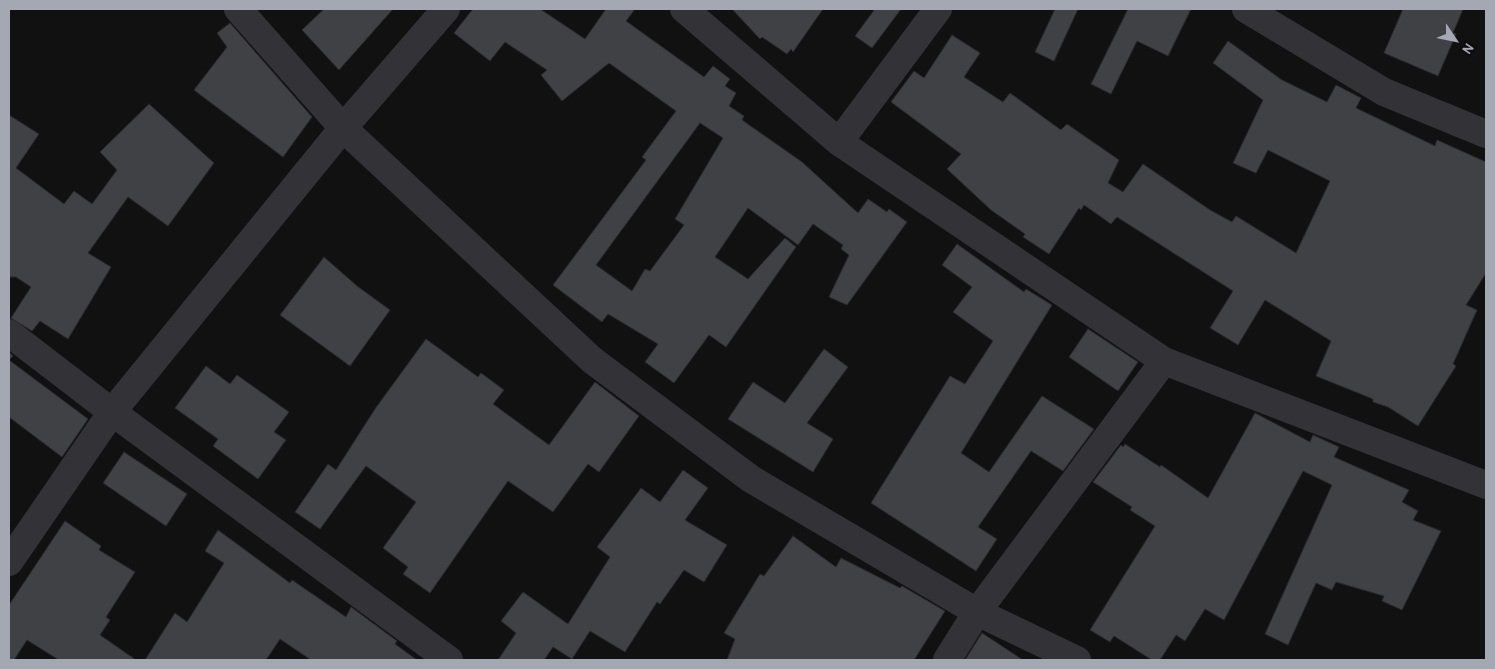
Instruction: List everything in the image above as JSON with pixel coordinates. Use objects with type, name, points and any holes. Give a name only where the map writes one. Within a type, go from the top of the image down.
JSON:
[{"type":"street","points":[[238,9],[343,128],[592,360],[751,479],[977,612],[1078,660]]},
{"type":"street","points":[[9,562],[112,412],[343,128],[446,9]]},
{"type":"street","points":[[684,9],[839,142],[1164,361],[1486,485]]},
{"type":"street","points":[[839,142],[938,9]]},
{"type":"street","points":[[1246,9],[1384,92],[1486,134]]},
{"type":"street","points":[[9,333],[112,412],[449,660]]},
{"type":"street","points":[[946,660],[977,612],[1164,361]]},
{"type":"building","points":[[324,9],[393,9],[339,70],[302,30]]},
{"type":"building","points":[[473,9],[540,9],[585,39],[606,9],[635,9],[626,21],[704,77],[713,66],[730,79],[725,86],[736,93],[729,106],[744,116],[742,120],[802,162],[858,213],[868,199],[887,212],[889,209],[907,222],[847,305],[829,297],[849,255],[841,249],[843,245],[813,224],[798,245],[748,208],[715,257],[748,279],[785,238],[796,247],[726,347],[709,335],[674,383],[645,362],[658,344],[608,314],[602,322],[553,285],[646,160],[642,157],[676,111],[609,63],[562,101],[541,75],[547,70],[505,42],[490,61],[454,33]],"holes":[[[700,123],[723,138],[675,219],[684,225],[650,271],[645,269],[632,291],[596,265]]]},
{"type":"building","points":[[732,9],[823,9],[793,52],[791,49],[787,54],[762,37],[760,39]]},
{"type":"building","points":[[875,9],[901,9],[872,48],[855,36]]},
{"type":"building","points":[[1055,9],[1078,9],[1054,61],[1035,52]]},
{"type":"building","points":[[1128,9],[1191,9],[1168,56],[1137,41],[1111,94],[1091,84]]},
{"type":"building","points":[[1403,9],[1463,9],[1453,33],[1456,34],[1438,76],[1384,53]]},
{"type":"building","points":[[230,23],[312,117],[283,157],[194,90],[227,47],[217,33]]},
{"type":"building","points":[[952,35],[980,53],[964,77],[1003,102],[1010,93],[1061,130],[1067,124],[1119,160],[1108,183],[1123,192],[1143,164],[1210,210],[1232,222],[1236,216],[1296,253],[1330,181],[1268,150],[1256,173],[1233,163],[1263,100],[1213,63],[1228,41],[1282,80],[1327,102],[1336,85],[1361,98],[1356,108],[1435,146],[1437,140],[1486,162],[1486,273],[1466,305],[1477,310],[1453,364],[1456,366],[1418,426],[1388,407],[1373,402],[1373,399],[1316,376],[1331,341],[1265,300],[1238,345],[1210,328],[1233,291],[1117,217],[1111,224],[1084,205],[1081,210],[1079,208],[1049,254],[1023,237],[1025,234],[991,210],[947,169],[961,154],[891,102],[914,71],[924,78]]},
{"type":"building","points":[[149,104],[214,163],[168,226],[128,197],[88,253],[111,267],[68,339],[40,321],[32,331],[11,318],[31,287],[16,277],[9,277],[9,115],[39,134],[16,168],[64,204],[74,191],[92,204],[117,170],[100,152]]},
{"type":"building","points":[[957,244],[1024,292],[1026,289],[1052,305],[961,453],[989,472],[1042,396],[1094,429],[1063,471],[1031,451],[978,527],[997,539],[976,571],[871,503],[950,376],[965,384],[993,341],[953,312],[972,287],[942,265]]},
{"type":"building","points":[[324,257],[357,286],[390,310],[350,366],[280,315]]},
{"type":"building","points":[[1088,329],[1138,362],[1118,391],[1069,357]]},
{"type":"building","points":[[426,339],[478,377],[481,373],[504,390],[493,404],[549,445],[595,382],[639,416],[599,472],[588,464],[553,512],[508,481],[430,593],[403,574],[408,567],[383,548],[416,502],[366,466],[320,529],[295,512],[328,464],[336,470],[375,409]]},
{"type":"building","points":[[824,349],[848,367],[807,423],[833,439],[813,472],[728,419],[753,382],[785,403]]},
{"type":"building","points":[[9,352],[13,356],[9,360]]},
{"type":"building","points":[[9,360],[88,419],[62,457],[9,417]]},
{"type":"building","points":[[206,366],[230,384],[237,375],[289,412],[274,432],[286,440],[258,479],[213,446],[218,439],[175,408]]},
{"type":"building","points":[[1255,413],[1310,442],[1313,435],[1339,447],[1334,457],[1409,490],[1402,502],[1418,511],[1413,520],[1441,531],[1402,610],[1382,601],[1384,596],[1336,582],[1332,590],[1316,583],[1288,645],[1265,634],[1332,485],[1303,471],[1224,620],[1205,609],[1185,641],[1176,635],[1160,660],[1152,660],[1114,636],[1110,642],[1090,630],[1155,526],[1130,510],[1132,507],[1093,482],[1121,445],[1123,447],[1125,444],[1160,467],[1161,465],[1208,498]]},
{"type":"building","points":[[124,452],[187,494],[166,526],[103,483]]},
{"type":"building","points":[[683,470],[708,488],[685,520],[727,545],[704,582],[684,570],[660,604],[657,602],[625,652],[590,631],[572,659],[553,647],[544,660],[498,660],[516,633],[501,621],[523,592],[568,624],[610,557],[597,547],[641,488],[660,502]]},
{"type":"building","points":[[65,521],[101,546],[99,550],[135,572],[106,617],[110,620],[100,635],[136,660],[59,660],[27,640],[14,660],[9,660],[9,605]]},
{"type":"building","points":[[218,530],[290,583],[292,580],[346,617],[351,607],[397,641],[395,644],[417,660],[311,660],[280,639],[266,660],[145,660],[175,613],[187,622],[224,563],[205,551]]},
{"type":"building","points":[[793,536],[836,567],[841,558],[900,588],[902,586],[945,611],[914,660],[727,660],[735,639],[724,633],[760,574],[764,576]]},
{"type":"building","points":[[982,633],[1023,660],[965,660]]}]
